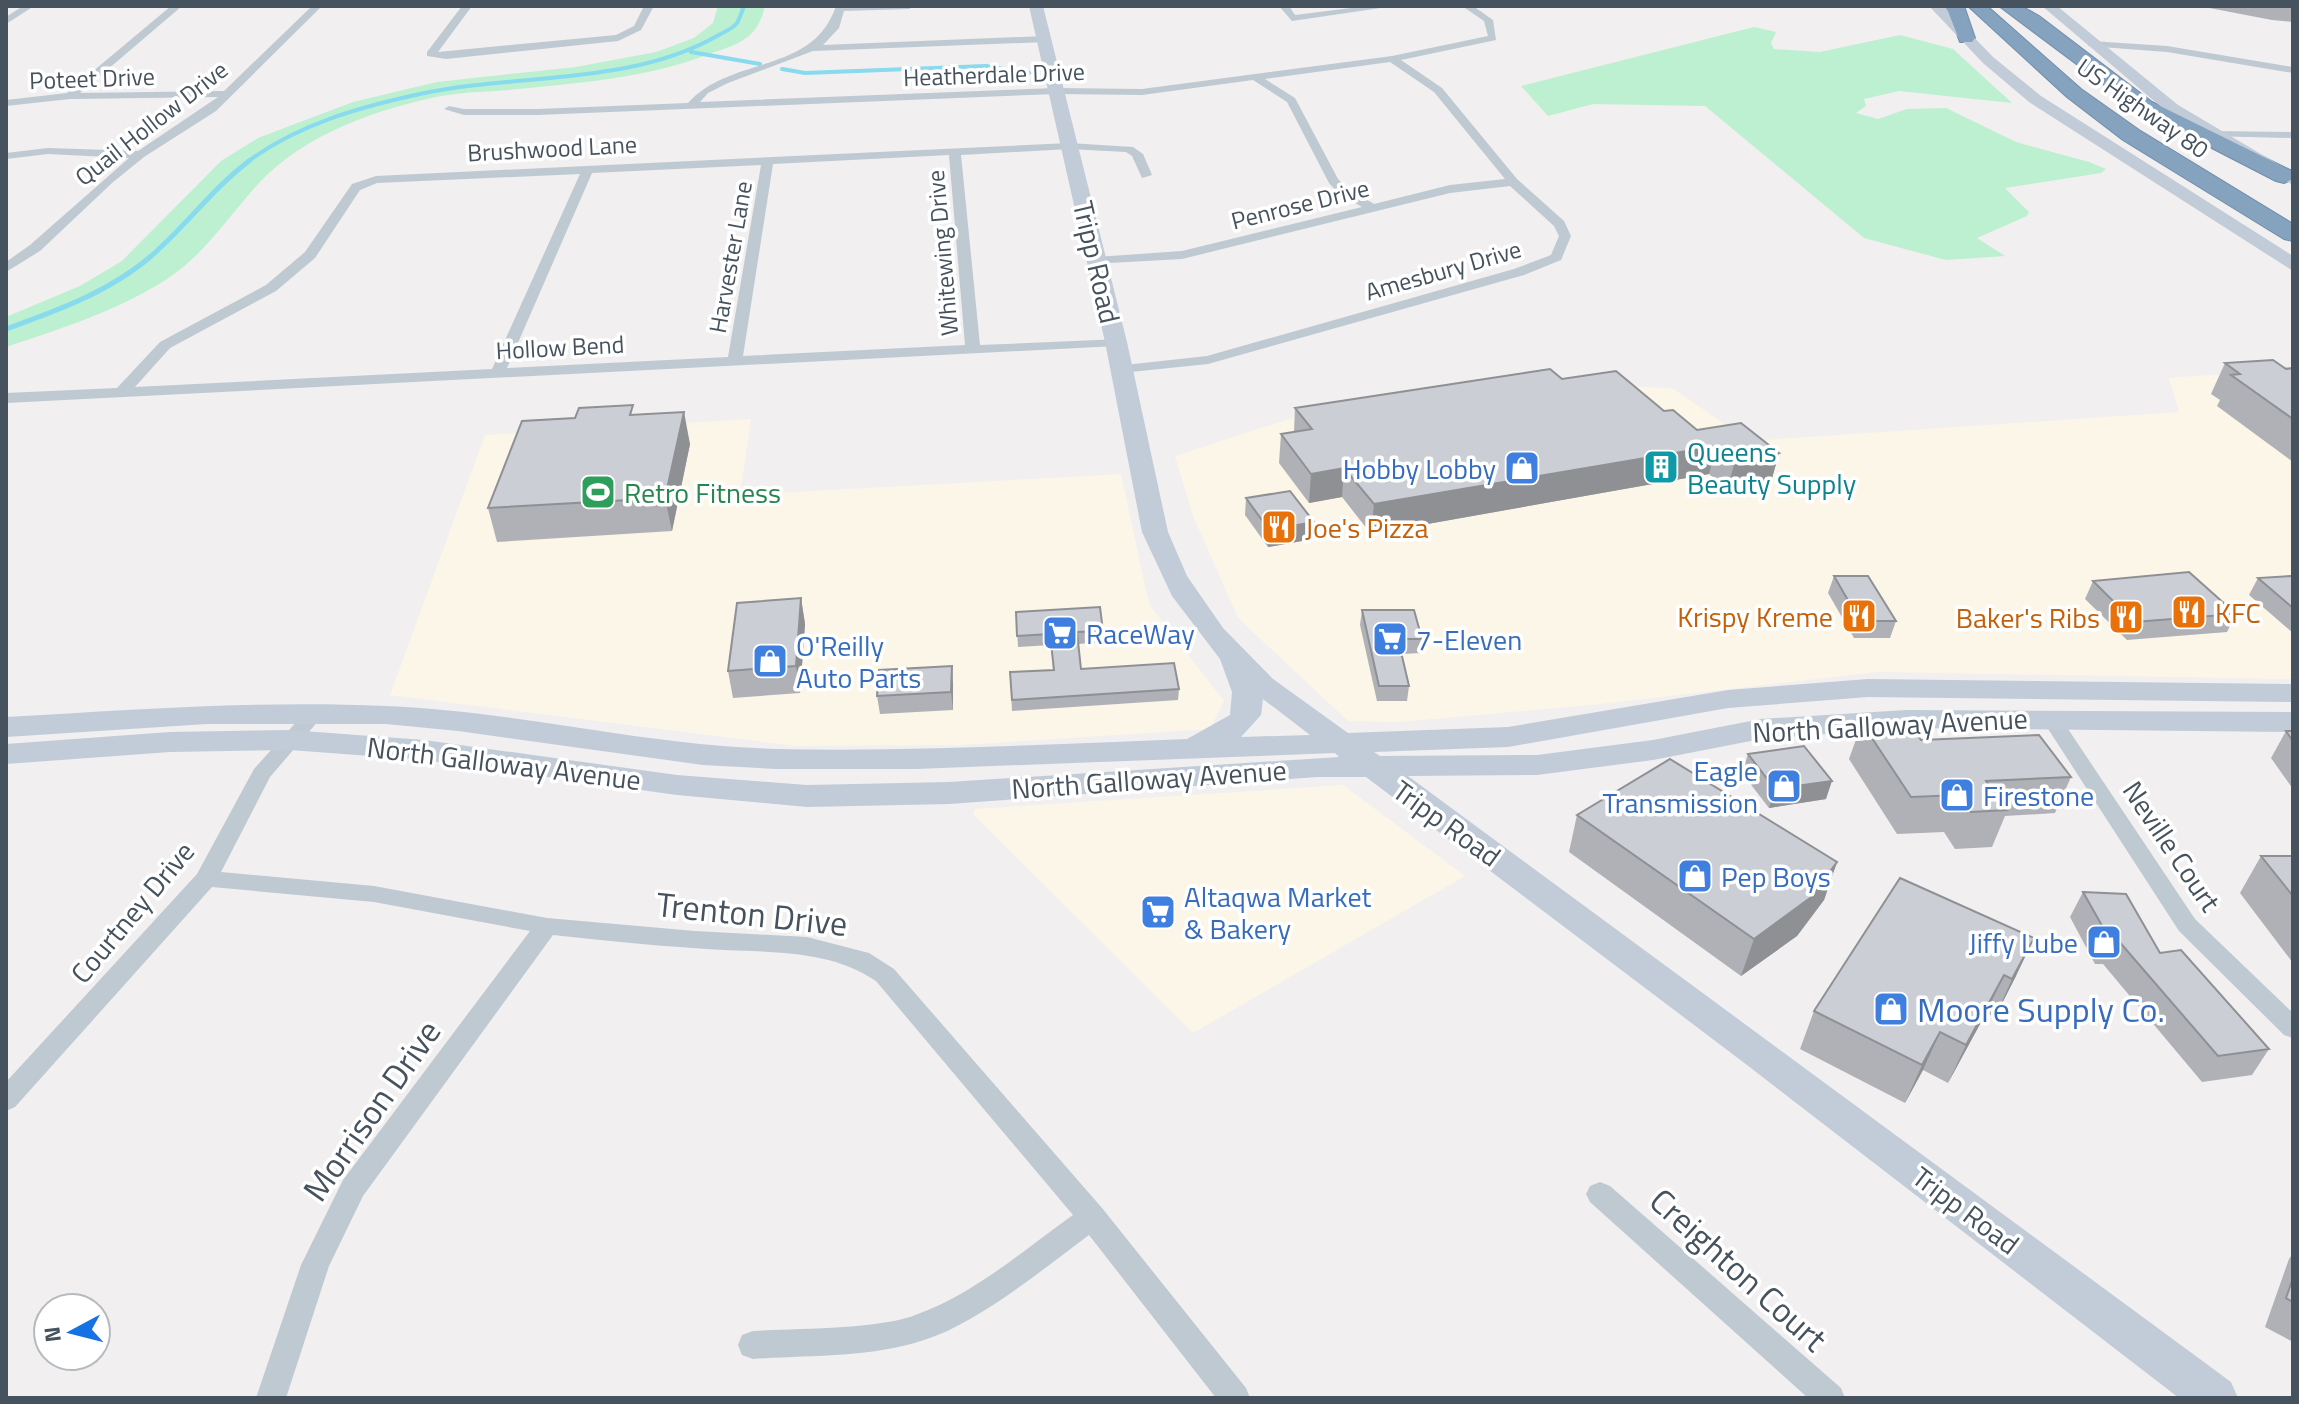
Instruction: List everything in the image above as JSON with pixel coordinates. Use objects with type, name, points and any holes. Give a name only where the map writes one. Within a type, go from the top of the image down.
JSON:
[{"type":"highway","points":[[1955,6],[1966,38]]},
{"type":"highway","name":"US Highway 80","points":[[1977,6],[2074,93],[2131,135],[2293,234]]},
{"type":"highway","points":[[2008,6],[2033,20],[2145,106],[2219,146],[2289,178]]},
{"type":"highway","name":"US Highway 80","points":[[2008,6],[2078,70],[2126,105],[2272,197]]},
{"type":"main road","name":"Tripp Road","points":[[1036,6],[1118,355],[1155,532],[1164,560],[1201,621],[1263,685],[1761,1054],[2215,1398]]},
{"type":"main road","points":[[1936,6],[1966,38],[2035,99],[2293,265]]},
{"type":"main road","points":[[2049,6],[2091,44],[2172,108],[2289,178]]},
{"type":"main road","points":[[1173,749],[1217,739],[1234,729],[1247,715],[1248,698],[1229,652]]},
{"type":"main road","name":"North Galloway Avenue","points":[[6,727],[207,715],[315,713],[458,721],[703,755],[834,760],[1508,737],[1728,699],[1868,688],[2293,693]]},
{"type":"main road","points":[[2032,688],[2051,718]]},
{"type":"main road","points":[[2091,689],[2113,719]]},
{"type":"main road","name":"North Galloway Avenue","points":[[6,754],[170,742],[290,740],[424,750],[598,775],[807,796],[964,792],[1206,774],[1370,766],[1537,765],[1653,750],[1761,729],[1906,719],[2293,722]]},
{"type":"main road","points":[[598,775],[622,745]]},
{"type":"main road","points":[[1464,835],[1448,799],[1453,784],[1467,767]]},
{"type":"street","points":[[6,21],[29,6]]},
{"type":"street","points":[[70,96],[177,6]]},
{"type":"street","name":"Quail Hollow Drive","points":[[6,268],[35,248],[108,180],[140,155],[212,109],[317,6]]},
{"type":"street","points":[[467,6],[431,54],[618,38],[638,28],[649,6]]},
{"type":"street","points":[[692,104],[696,96],[708,88],[774,65],[811,48],[840,19],[841,7],[909,6]]},
{"type":"street","points":[[1284,6],[1292,18],[1389,6]]},
{"type":"street","name":"Heatherdale Drive","points":[[449,109],[464,112],[537,112],[1056,91],[1142,92],[1392,59],[1493,38],[1488,20],[1467,6]]},
{"type":"street","points":[[811,48],[1045,39]]},
{"type":"street","points":[[2091,44],[2167,49],[2293,70]]},
{"type":"street","name":"Amesbury Drive","points":[[1118,355],[1208,360],[1538,265],[1556,257],[1565,236],[1560,224],[1513,182],[1438,90],[1392,59]]},
{"type":"street","points":[[1256,78],[1291,100],[1333,180],[1343,191],[1372,208]]},
{"type":"street","name":"Poteet Drive","points":[[6,103],[70,96],[228,94]]},
{"type":"street","points":[[2212,134],[2293,135]]},
{"type":"street","name":"Brushwood Lane","points":[[121,393],[165,345],[271,288],[310,255],[356,187],[389,177],[1069,146],[1129,149],[1137,154],[1146,175]]},
{"type":"street","points":[[6,156],[48,151],[140,155]]},
{"type":"street","name":"Whitewing Drive","points":[[955,153],[973,349]]},
{"type":"street","name":"Harvester Lane","points":[[735,362],[768,160]]},
{"type":"street","points":[[497,375],[588,168]]},
{"type":"street","name":"Penrose Drive","points":[[1096,261],[1182,255],[1450,189],[1513,182]]},
{"type":"street","name":"Hollow Bend","points":[[6,398],[973,349],[1118,355]]},
{"type":"street","name":"Courtney Drive","points":[[6,1100],[206,879],[261,774],[315,713]]},
{"type":"street","name":"Neville Court","points":[[2051,718],[2187,925],[2293,1028]]},
{"type":"street","name":"Trenton Drive","points":[[206,879],[374,894],[547,926],[695,940],[807,946],[861,959],[885,975],[1092,1217],[1235,1398]]},
{"type":"street","name":"Morrison Drive","points":[[271,1398],[315,1265],[353,1188],[547,926]]},
{"type":"street","name":"Creighton Court","points":[[1600,1194],[1830,1398]]},
{"type":"street","points":[[753,1345],[861,1338],[921,1328],[988,1292],[1092,1217]]},
{"type":"shaded area","points":[[2293,369],[2293,679],[1877,672],[1592,705],[1399,722],[1348,721],[1238,618],[1193,516],[1175,456],[1295,417],[1504,383],[1672,388],[1735,431],[1765,440],[2179,412],[2169,378]]},
{"type":"shaded area","points":[[751,419],[740,495],[1121,474],[1149,604],[1224,701],[1210,729],[960,745],[795,746],[390,695],[485,435]]},
{"type":"shaded area","points":[[1343,785],[1465,876],[1193,1033],[973,814],[975,809]]},
{"type":"green space","points":[[718,6],[765,6],[759,24],[748,37],[732,46],[685,62],[610,79],[441,96],[367,116],[320,137],[277,166],[205,246],[167,279],[109,309],[6,347],[6,317],[80,286],[122,261],[221,161],[258,138],[353,102],[437,82],[576,67],[656,52],[694,38],[713,23]]},
{"type":"green space","points":[[1754,27],[1776,32],[1771,43],[1774,49],[1820,52],[1900,35],[1953,49],[2012,103],[1899,91],[1864,99],[1866,106],[1856,113],[1878,119],[1907,109],[1946,108],[2016,142],[2106,169],[2101,173],[2005,188],[2029,212],[2027,216],[1977,238],[2005,256],[1946,260],[1864,238],[1705,106],[1593,104],[1548,116],[1521,86]]},
{"type":"building","points":[[2273,360],[2286,369],[2293,368],[2293,419],[2231,375],[2240,374],[2225,363]]},
{"type":"building","points":[[1550,369],[1562,379],[1616,371],[1664,411],[1673,410],[1697,430],[1741,423],[1779,453],[1735,461],[1716,446],[1374,504],[1344,468],[1311,474],[1281,434],[1312,429],[1295,408]]},
{"type":"building","points":[[633,405],[630,415],[684,412],[665,498],[488,508],[522,421],[575,418],[579,408]]},
{"type":"building","points":[[1290,491],[1314,522],[1269,530],[1246,498]]},
{"type":"building","points":[[2189,572],[2236,614],[2134,622],[2093,581]]},
{"type":"building","points":[[1834,576],[1868,576],[1896,621],[1860,621]]},
{"type":"building","points":[[2291,576],[2293,608],[2258,578]]},
{"type":"building","points":[[801,598],[796,666],[728,671],[737,603]]},
{"type":"building","points":[[1100,607],[1103,631],[1077,632],[1081,669],[1174,663],[1179,689],[1012,700],[1010,672],[1054,670],[1050,634],[1017,636],[1016,612]]},
{"type":"building","points":[[1362,610],[1414,610],[1422,639],[1398,639],[1409,686],[1379,686]]},
{"type":"building","points":[[952,666],[951,692],[877,696],[879,670]]},
{"type":"building","points":[[1908,721],[1921,740],[2039,735],[2071,777],[1986,781],[2007,810],[1971,812],[1959,795],[1911,797],[1862,723]]},
{"type":"building","points":[[1804,746],[1832,781],[1775,789],[1748,754]]},
{"type":"building","points":[[1670,759],[1837,862],[1810,898],[1754,939],[1577,815]]},
{"type":"building","points":[[2261,856],[2293,856],[2293,896]]},
{"type":"building","name":"Moore Supply Co.","points":[[1900,878],[2034,938],[2012,979],[2004,975],[1966,1045],[1940,1032],[1922,1065],[1814,1011]]},
{"type":"building","points":[[2083,892],[2126,894],[2160,953],[2181,950],[2269,1049],[2218,1056],[2117,939],[2109,938]]},
{"type":"building","points":[[2293,1278],[2293,1302],[2286,1298]]},
{"type":"waterway","points":[[246,163],[307,128],[374,105],[457,88],[610,71],[683,52],[733,27],[744,6]]},
{"type":"waterway","points":[[691,52],[760,64]]},
{"type":"waterway","points":[[782,69],[805,73],[986,66],[1029,73]]},
{"type":"waterway","points":[[6,329],[81,299],[134,269],[249,161]]},
{"type":"place","name":"Queens Beauty Supply","points":[[1661,467]]},
{"type":"place","name":"Hobby Lobby","points":[[1522,468]]},
{"type":"place","name":"Retro Fitness","points":[[598,492]]},
{"type":"place","name":"Joe's Pizza","points":[[1279,527]]},
{"type":"place","name":"KFC","points":[[2189,612]]},
{"type":"place","name":"Krispy Kreme","points":[[1859,616]]},
{"type":"place","name":"Baker's Ribs","points":[[2126,617]]},
{"type":"place","name":"RaceWay","points":[[1060,633]]},
{"type":"place","name":"7-Eleven","points":[[1390,639]]},
{"type":"place","name":"O'Reilly Auto Parts","points":[[770,661]]},
{"type":"place","name":"Eagle Transmission","points":[[1784,786]]},
{"type":"place","name":"Firestone","points":[[1957,795]]},
{"type":"place","name":"Pep Boys","points":[[1695,876]]},
{"type":"place","name":"Altaqwa Market & Bakery","points":[[1158,912]]},
{"type":"place","name":"Jiffy Lube","points":[[2104,942]]},
{"type":"place","name":"Moore Supply Co.","points":[[1891,1009]]}]
